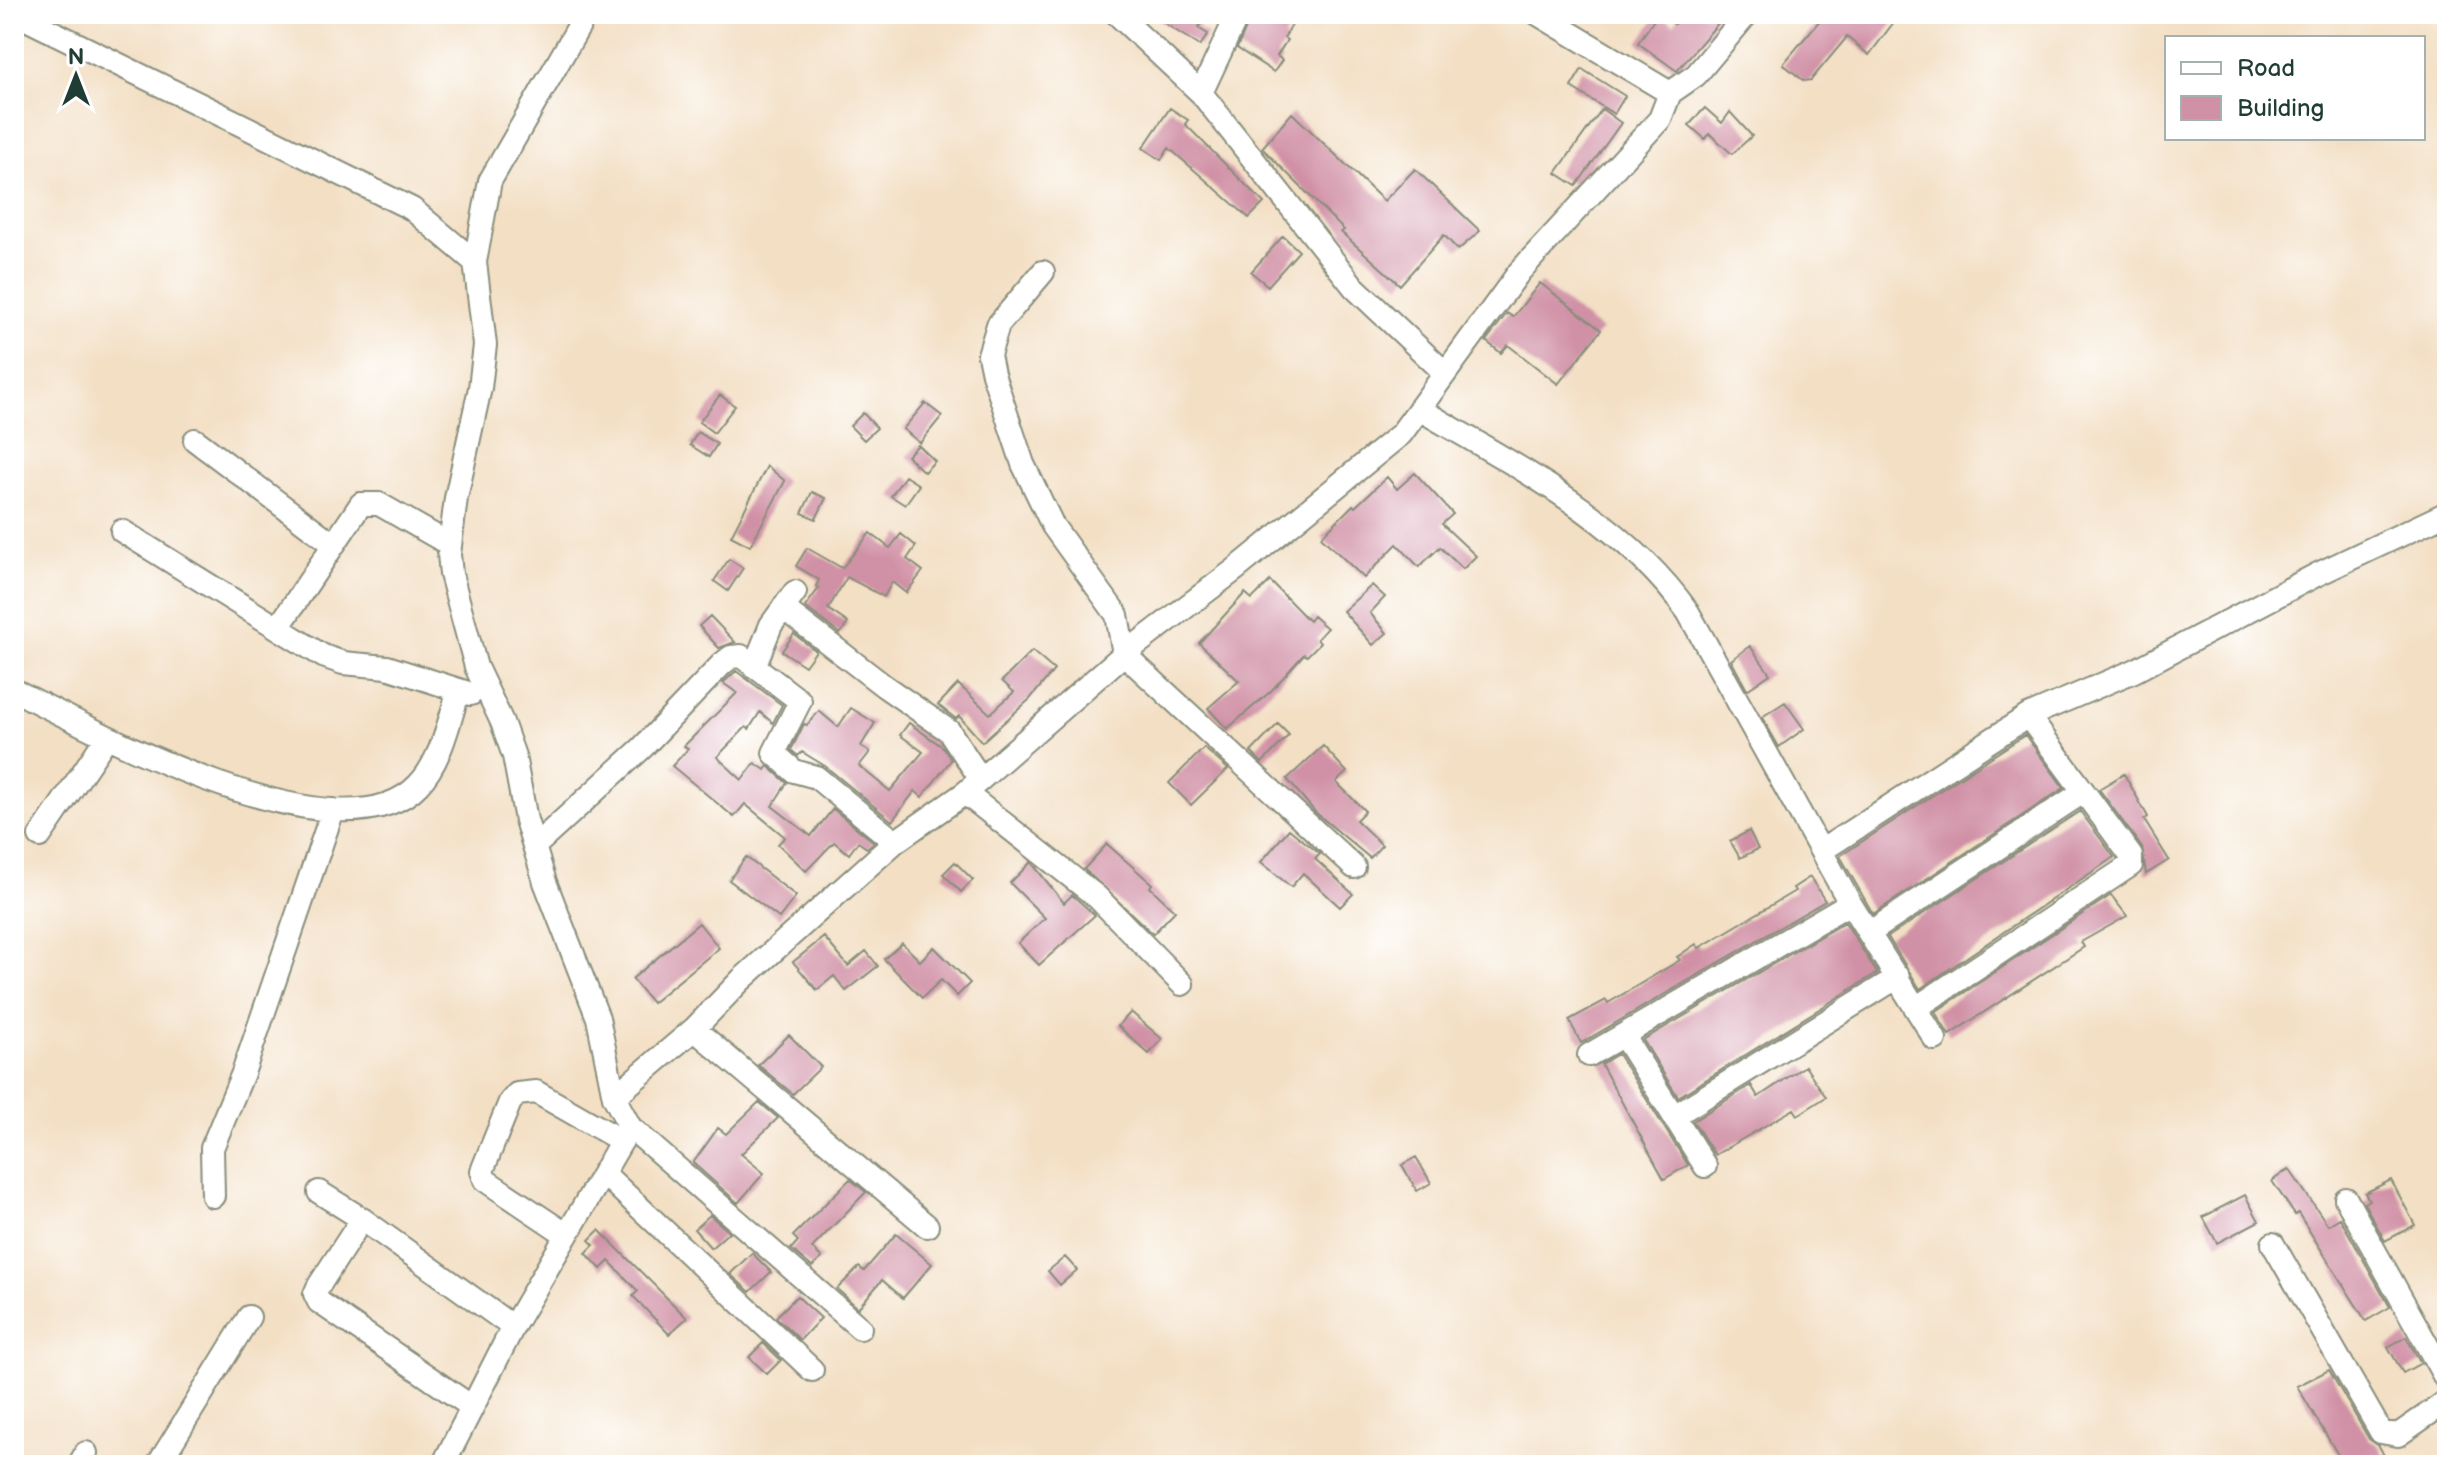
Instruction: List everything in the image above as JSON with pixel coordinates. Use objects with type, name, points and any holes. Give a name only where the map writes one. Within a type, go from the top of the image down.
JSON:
[{"type":"street","points":[[16,14],[412,209],[475,262]]},
{"type":"street","points":[[443,1465],[513,1327],[626,1134],[614,1097],[598,1018],[545,882],[526,820],[514,756],[476,667],[451,574],[449,544],[480,388],[485,345],[475,262],[490,181],[506,147],[586,14]]},
{"type":"street","points":[[1117,14],[1201,93],[1354,287],[1444,372]]},
{"type":"street","points":[[1201,93],[1238,14]]},
{"type":"street","points":[[1538,14],[1670,93]]},
{"type":"street","points":[[614,1097],[694,1029],[741,980],[895,842],[972,786],[1124,654],[1372,461],[1421,410],[1444,372],[1520,271],[1660,119],[1670,93],[1696,75],[1747,14]]},
{"type":"street","points":[[1043,272],[998,325],[989,355],[1023,464],[1053,526],[1117,615],[1124,654],[1354,867]]},
{"type":"street","points":[[1421,410],[1577,504],[1665,581],[1688,612],[1850,903],[1935,1039]]},
{"type":"street","points":[[195,440],[333,544]]},
{"type":"street","points":[[278,628],[354,512],[369,502],[379,504],[449,544]]},
{"type":"street","points":[[1821,851],[2028,716],[2134,671],[2316,575],[2447,513]]},
{"type":"street","points":[[122,531],[323,656],[343,663],[387,667],[493,701]]},
{"type":"street","points":[[754,667],[771,625],[789,600],[884,686],[949,731],[972,786],[1097,897],[1182,984]]},
{"type":"street","points":[[535,846],[642,748],[722,664],[731,657],[741,656],[800,701],[774,753],[794,771],[816,777],[895,842]]},
{"type":"street","points":[[14,690],[107,737],[262,800],[333,810],[369,809],[397,802],[419,785],[437,754],[459,690]]},
{"type":"street","points":[[1916,1008],[2131,865],[2131,856],[2028,716]]},
{"type":"street","points":[[40,836],[107,737]]},
{"type":"street","points":[[1869,933],[2083,792]]},
{"type":"street","points":[[213,1196],[212,1148],[243,1073],[333,810]]},
{"type":"street","points":[[1589,1055],[1850,903]]},
{"type":"street","points":[[1674,1116],[1898,977]]},
{"type":"street","points":[[694,1029],[927,1226]]},
{"type":"street","points":[[1623,1035],[1705,1166]]},
{"type":"street","points":[[567,1235],[485,1180],[482,1171],[510,1102],[517,1094],[536,1092],[626,1134],[860,1328]]},
{"type":"street","points":[[603,1173],[812,1370]]},
{"type":"street","points":[[319,1192],[513,1327]]},
{"type":"street","points":[[2346,1199],[2447,1381]]},
{"type":"street","points":[[362,1219],[318,1287],[315,1294],[319,1302],[472,1407]]},
{"type":"street","points":[[2273,1244],[2381,1432],[2398,1435],[2447,1401]]},
{"type":"street","points":[[158,1465],[249,1317]]},
{"type":"building","points":[[1150,14],[1207,14],[1198,28],[1208,34],[1200,46]]},
{"type":"building","points":[[1252,14],[1286,14],[1295,20],[1284,38],[1287,40],[1277,56],[1282,60],[1274,72],[1237,48]]},
{"type":"building","points":[[1658,14],[1674,24],[1680,14],[1726,14],[1677,71],[1638,43]]},
{"type":"building","points":[[1825,14],[1900,14],[1869,55],[1847,37],[1811,80],[1804,81],[1783,64]]},
{"type":"building","points":[[1582,69],[1625,96],[1614,114],[1571,87]]},
{"type":"building","points":[[1170,108],[1188,120],[1185,124],[1264,203],[1249,218],[1169,148],[1161,160],[1143,148]]},
{"type":"building","points":[[1705,108],[1722,123],[1730,112],[1752,136],[1732,154],[1710,134],[1705,139],[1689,125]]},
{"type":"building","points":[[1602,109],[1621,123],[1576,186],[1556,173]]},
{"type":"building","points":[[1292,113],[1384,201],[1415,169],[1480,231],[1458,250],[1444,235],[1400,285],[1341,232],[1344,230],[1262,148]]},
{"type":"building","points":[[1283,236],[1299,251],[1268,286],[1251,272]]},
{"type":"building","points":[[1540,283],[1601,330],[1558,384],[1508,345],[1501,353],[1486,341],[1507,313],[1513,317]]},
{"type":"building","points":[[720,395],[735,406],[714,433],[699,422]]},
{"type":"building","points":[[925,403],[942,416],[920,443],[903,429]]},
{"type":"building","points":[[863,413],[877,428],[864,440],[850,426]]},
{"type":"building","points":[[698,432],[717,444],[709,457],[690,445]]},
{"type":"building","points":[[918,445],[935,461],[924,472],[907,456]]},
{"type":"building","points":[[767,466],[785,481],[750,546],[731,536]]},
{"type":"building","points":[[1415,473],[1453,514],[1442,524],[1476,556],[1463,569],[1440,547],[1419,567],[1397,544],[1364,578],[1321,537],[1387,477],[1397,489]]},
{"type":"building","points":[[905,476],[919,485],[905,505],[891,496]]},
{"type":"building","points":[[812,492],[826,498],[816,519],[802,513]]},
{"type":"building","points":[[870,533],[890,548],[901,534],[916,546],[907,559],[923,571],[906,593],[892,582],[884,597],[847,577],[828,609],[848,623],[840,634],[805,607],[819,588],[816,586],[819,580],[796,566],[807,548],[842,568]]},
{"type":"building","points":[[729,559],[743,568],[728,591],[714,581]]},
{"type":"building","points":[[1270,581],[1309,621],[1313,616],[1327,628],[1317,639],[1320,643],[1307,656],[1304,654],[1271,691],[1227,729],[1208,708],[1239,681],[1199,643],[1245,593],[1252,599]]},
{"type":"building","points":[[1372,585],[1385,597],[1370,613],[1387,633],[1373,645],[1343,611]]},
{"type":"building","points":[[710,616],[735,642],[719,648],[699,626]]},
{"type":"building","points":[[794,634],[816,651],[805,666],[782,651]]},
{"type":"building","points":[[1750,646],[1770,674],[1747,690],[1731,660]]},
{"type":"building","points":[[1032,651],[1054,670],[1030,699],[982,742],[959,716],[956,719],[938,705],[958,684],[990,714],[1014,692],[1002,681]]},
{"type":"building","points":[[736,671],[782,705],[773,723],[760,712],[749,729],[746,727],[717,757],[742,780],[755,763],[765,770],[768,766],[787,783],[772,806],[811,836],[833,809],[874,842],[867,848],[858,842],[849,854],[834,842],[806,871],[778,844],[785,837],[745,804],[734,817],[672,766],[688,749],[684,746],[737,693],[723,683]]},
{"type":"building","points":[[1785,702],[1804,729],[1779,747],[1762,717]]},
{"type":"building","points":[[851,708],[875,723],[861,746],[870,752],[859,766],[890,791],[923,752],[900,735],[909,723],[944,748],[951,760],[922,797],[915,791],[892,821],[825,766],[802,752],[798,756],[791,750],[804,724],[807,725],[819,711],[838,727]]},
{"type":"building","points":[[1278,724],[1289,735],[1262,763],[1251,752]]},
{"type":"building","points":[[2025,735],[2064,788],[1873,914],[1840,856]]},
{"type":"building","points":[[1323,746],[1347,772],[1336,782],[1365,811],[1356,820],[1382,845],[1370,858],[1315,812],[1287,779]]},
{"type":"building","points":[[1204,748],[1228,769],[1191,805],[1169,783]]},
{"type":"building","points":[[2124,774],[2148,817],[2144,820],[2169,860],[2146,874],[2142,848],[2099,789]]},
{"type":"building","points":[[2080,811],[2114,857],[1920,989],[1888,937]]},
{"type":"building","points":[[1289,829],[1320,854],[1315,859],[1353,894],[1340,907],[1303,873],[1291,887],[1261,862]]},
{"type":"building","points":[[1749,831],[1758,849],[1740,858],[1730,841]]},
{"type":"building","points":[[1107,844],[1152,884],[1150,887],[1175,911],[1153,934],[1084,869]]},
{"type":"building","points":[[746,857],[796,896],[779,918],[729,880]]},
{"type":"building","points":[[955,862],[973,880],[961,892],[943,874]]},
{"type":"building","points":[[1031,862],[1064,903],[1072,895],[1095,915],[1039,965],[1018,943],[1045,918],[1010,883]]},
{"type":"building","points":[[1810,877],[1825,901],[1581,1043],[1569,1020],[1606,1000],[1608,1003],[1680,960],[1677,957],[1696,944],[1699,948],[1795,891],[1793,888]]},
{"type":"building","points":[[2111,895],[2127,916],[2081,942],[2084,947],[1949,1035],[1935,1012]]},
{"type":"building","points":[[1845,922],[1877,973],[1678,1097],[1643,1040]]},
{"type":"building","points":[[699,923],[719,948],[652,1003],[632,979]]},
{"type":"building","points":[[824,937],[848,966],[866,951],[878,966],[846,991],[834,976],[817,990],[793,962]]},
{"type":"building","points":[[902,943],[920,961],[934,947],[970,983],[957,996],[941,980],[922,998],[884,959]]},
{"type":"building","points":[[1131,1012],[1162,1039],[1149,1054],[1118,1026]]},
{"type":"building","points":[[789,1035],[821,1067],[793,1094],[758,1065]]},
{"type":"building","points":[[1618,1054],[1688,1165],[1664,1179],[1601,1064]]},
{"type":"building","points":[[1805,1066],[1826,1097],[1798,1115],[1794,1109],[1715,1155],[1693,1121],[1751,1085],[1758,1097]]},
{"type":"building","points":[[759,1102],[778,1118],[741,1154],[764,1173],[738,1203],[693,1163],[718,1128],[726,1134]]},
{"type":"building","points":[[1416,1157],[1431,1183],[1417,1191],[1402,1165]]},
{"type":"building","points":[[2289,1169],[2328,1225],[2340,1218],[2390,1307],[2366,1321],[2298,1213],[2295,1215],[2272,1181]]},
{"type":"building","points":[[850,1179],[866,1192],[812,1248],[822,1258],[812,1267],[791,1249],[798,1241],[793,1236]]},
{"type":"building","points":[[2391,1180],[2415,1225],[2385,1241],[2364,1203],[2369,1200],[2365,1193]]},
{"type":"building","points":[[2245,1195],[2259,1221],[2217,1243],[2203,1217]]},
{"type":"building","points":[[710,1215],[729,1232],[711,1248],[694,1229]]},
{"type":"building","points":[[599,1230],[687,1318],[669,1334],[633,1296],[638,1291],[609,1261],[601,1269],[586,1253],[594,1245],[589,1240]]},
{"type":"building","points":[[896,1234],[932,1264],[903,1298],[882,1280],[858,1308],[837,1289],[859,1267],[864,1271]]},
{"type":"building","points":[[752,1253],[771,1272],[750,1292],[730,1274]]},
{"type":"building","points":[[1065,1257],[1077,1270],[1060,1285],[1048,1271]]},
{"type":"building","points":[[797,1296],[821,1318],[800,1340],[776,1317]]},
{"type":"building","points":[[2406,1337],[2421,1363],[2403,1373],[2388,1347]]},
{"type":"building","points":[[763,1343],[781,1360],[767,1374],[749,1357]]},
{"type":"building","points":[[2329,1370],[2369,1439],[2379,1446],[2389,1465],[2344,1465],[2297,1386]]}]
